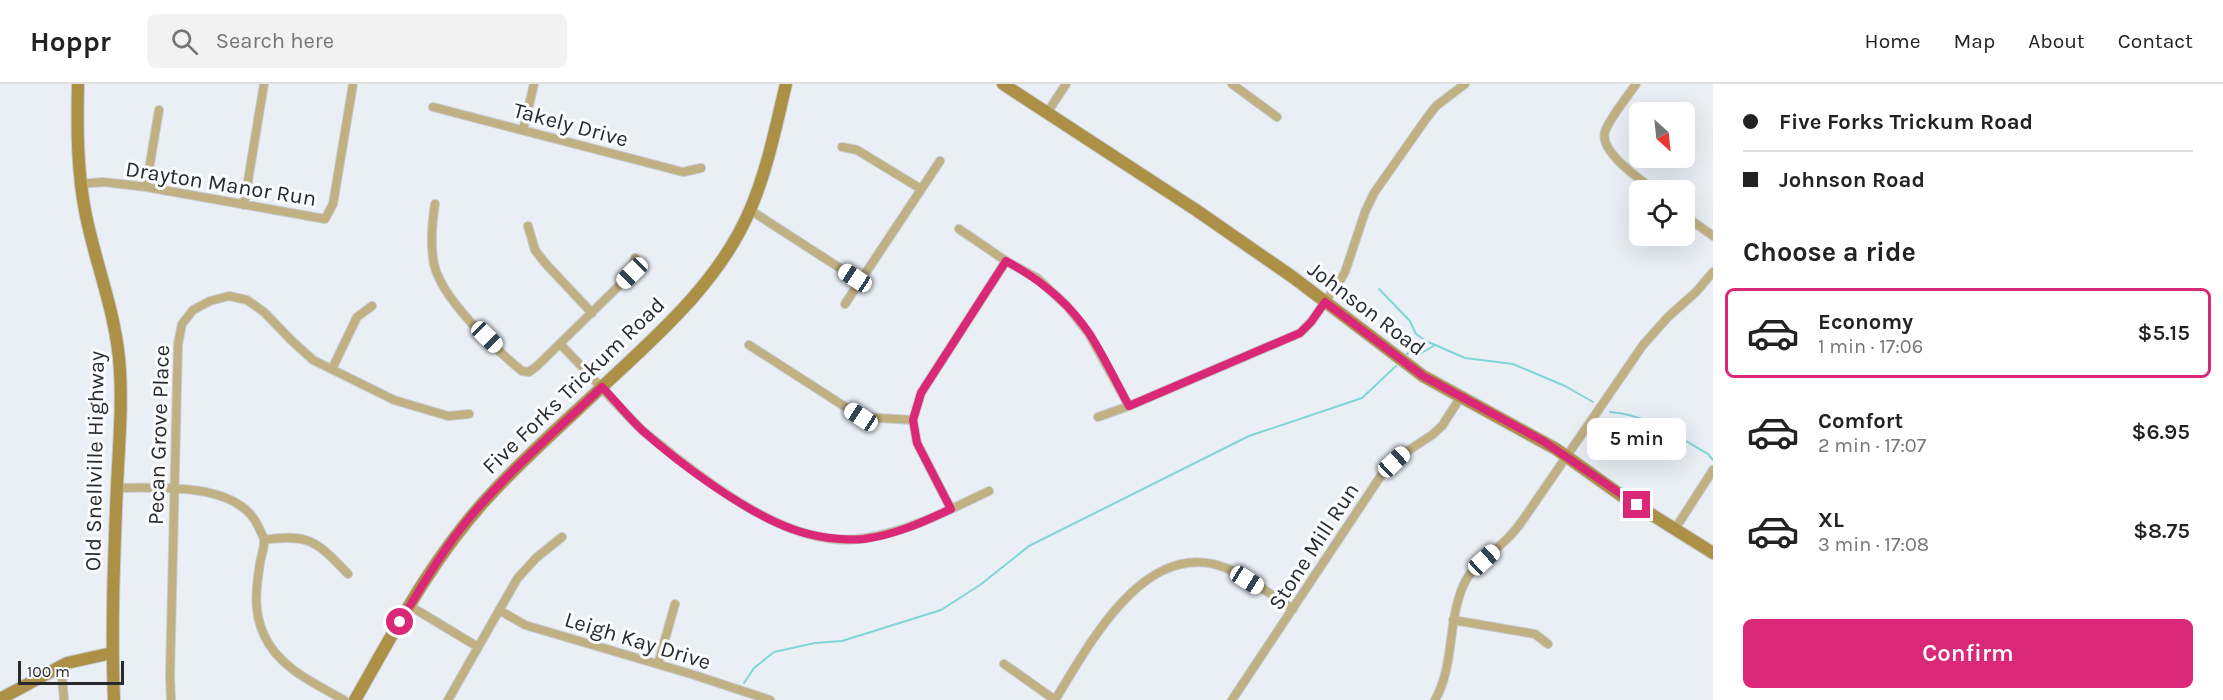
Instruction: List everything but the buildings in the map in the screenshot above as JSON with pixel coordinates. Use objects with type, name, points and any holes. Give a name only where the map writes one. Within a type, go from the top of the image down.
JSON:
[{"type":"street","name":"Old Snellville Highway","points":[[78,84],[80,184],[88,226],[113,318],[119,360],[120,410],[112,653],[114,700]]},
{"type":"street","points":[[244,205],[264,84]]},
{"type":"street","name":"Drayton Manor Run","points":[[80,184],[102,182],[146,187],[325,219],[330,214],[333,204],[353,84]]},
{"type":"street","points":[[523,130],[534,84]]},
{"type":"street","name":"Five Forks Trickum Road","points":[[355,700],[432,569],[471,517],[493,492],[647,347],[710,277],[750,210],[768,156],[786,84]]},
{"type":"street","name":"Johnson Road","points":[[1003,84],[1196,210],[1294,278],[1413,369],[1460,398],[1496,415],[1568,457],[1622,496],[1713,553]]},
{"type":"street","points":[[1047,113],[1066,84]]},
{"type":"street","points":[[1232,84],[1277,117]]},
{"type":"street","points":[[1098,417],[1300,333],[1311,322],[1345,272],[1365,212],[1374,194],[1436,106],[1465,84]]},
{"type":"street","points":[[1636,84],[1605,131],[1604,143],[1610,152],[1642,180]]},
{"type":"street","name":"Takely Drive","points":[[433,107],[682,172],[701,168]]},
{"type":"street","points":[[146,187],[159,111]]},
{"type":"street","points":[[842,147],[857,150],[921,189]]},
{"type":"street","points":[[845,304],[940,160]]},
{"type":"street","points":[[435,204],[432,240],[434,265],[442,286],[458,308],[522,371],[528,372],[537,366],[592,313],[632,273],[635,258]]},
{"type":"street","points":[[750,210],[860,281]]},
{"type":"street","points":[[1695,223],[1713,236]]},
{"type":"street","points":[[528,226],[535,250],[592,313]]},
{"type":"street","points":[[959,229],[1037,279],[1067,306],[1089,334],[1129,406]]},
{"type":"street","points":[[951,509],[917,443],[913,420],[921,393],[1006,261]]},
{"type":"street","points":[[1436,700],[1444,676],[1453,620],[1465,581],[1510,536],[1568,457],[1643,345],[1713,272]]},
{"type":"street","name":"Pecan Grove Place","points":[[171,700],[178,344],[182,324],[193,310],[210,301],[228,296],[247,300],[264,312],[313,360],[394,400],[448,416],[470,414]]},
{"type":"street","points":[[332,369],[357,317],[372,306]]},
{"type":"street","points":[[560,344],[643,430],[708,482],[758,513],[792,529],[829,539],[864,539],[909,528],[989,491]]},
{"type":"street","points":[[749,345],[861,417],[913,420]]},
{"type":"street","name":"Stone Mill Run","points":[[1232,700],[1384,471],[1442,426],[1460,398]]},
{"type":"street","points":[[1675,530],[1713,470]]},
{"type":"street","points":[[117,488],[174,487],[215,494],[242,506],[256,521],[264,540],[256,590],[256,614],[265,637],[281,660],[297,673],[344,700]]},
{"type":"street","points":[[264,540],[284,537],[305,538],[323,547],[348,574]]},
{"type":"street","points":[[448,700],[499,610],[526,568],[562,537]]},
{"type":"street","points":[[1004,664],[1055,700],[1103,624],[1123,600],[1142,584],[1167,569],[1181,564],[1195,562],[1228,568],[1293,609]]},
{"type":"street","points":[[658,664],[675,604]]},
{"type":"street","points":[[410,606],[478,647]]},
{"type":"street","name":"Leigh Kay Drive","points":[[499,610],[525,625],[770,700]]},
{"type":"street","points":[[1453,620],[1535,634],[1548,644]]},
{"type":"street","points":[[0,699],[61,666],[80,659],[112,653]]},
{"type":"street","points":[[61,666],[64,700]]},
{"type":"waterway","points":[[1379,289],[1410,321],[1416,334],[1426,341],[1465,358],[1513,364],[1565,386],[1593,402]]},
{"type":"waterway","points":[[1406,355],[1410,351],[1420,354],[1435,345]]},
{"type":"waterway","points":[[744,683],[754,668],[774,652],[815,643],[842,641],[941,610],[980,585],[1029,546],[1249,436],[1362,398],[1396,366]]},
{"type":"waterway","points":[[1610,412],[1649,421],[1708,454],[1713,460]]},
{"type":"route","points":[[400,622],[432,569],[471,517],[493,492],[602,387],[643,430],[708,482],[758,513],[792,529],[829,539],[864,539],[909,528],[951,509],[917,443],[913,420],[921,393],[1006,261],[1037,279],[1067,306],[1089,334],[1129,406],[1300,333],[1321,310],[1325,302],[1423,376],[1543,441],[1637,505]]}]
